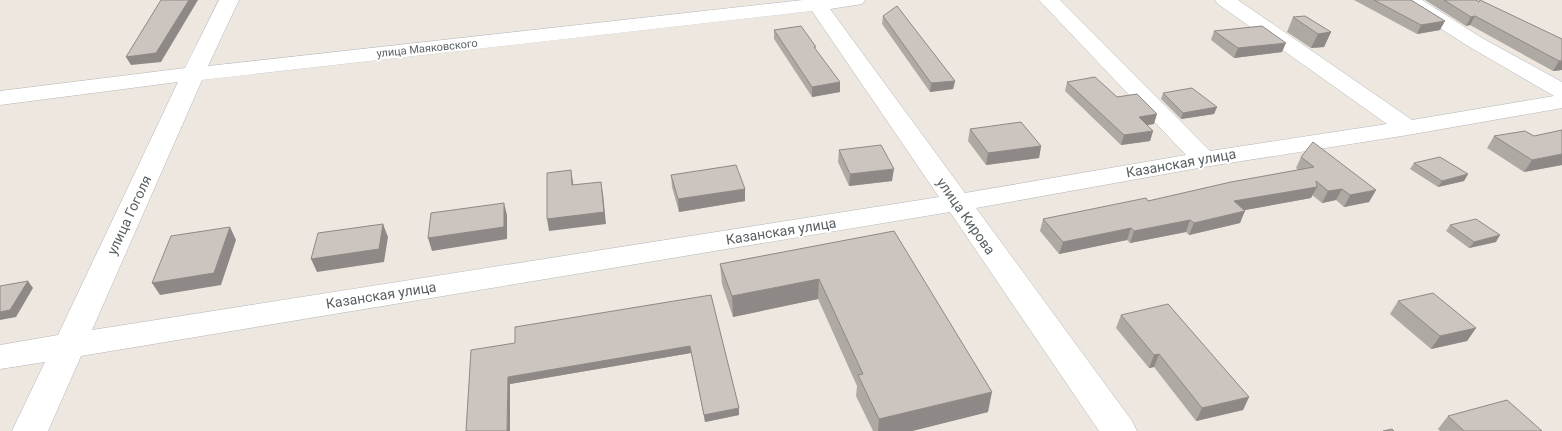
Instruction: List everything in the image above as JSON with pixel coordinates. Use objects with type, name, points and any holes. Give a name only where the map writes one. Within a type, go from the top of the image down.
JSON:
[{"type":"street","name":"улица Гоголя","points":[[30,431],[193,74],[229,0]]},
{"type":"street","name":"улица Маяковского","points":[[0,98],[816,2],[855,0]]},
{"type":"street","points":[[1048,0],[1204,159]]},
{"type":"street","points":[[1225,0],[1408,128]]},
{"type":"street","points":[[1409,0],[1474,42],[1562,91]]},
{"type":"street","name":"улица Кирова","points":[[816,2],[956,203],[1119,431]]},
{"type":"street","name":"Казанская улица","points":[[0,357],[956,203],[1204,159],[1562,102]]},
{"type":"building","points":[[161,0],[189,0],[156,53],[126,57]]},
{"type":"building","points":[[1374,0],[1411,0],[1445,21],[1421,25]]},
{"type":"building","points":[[1444,0],[1476,0],[1479,2],[1480,0],[1562,39],[1562,61],[1475,16],[1471,17]]},
{"type":"building","points":[[897,6],[955,81],[931,83],[883,16]]},
{"type":"building","points":[[1305,16],[1331,32],[1318,34],[1293,17]]},
{"type":"building","points":[[801,26],[840,82],[812,87],[774,30]]},
{"type":"building","points":[[1262,26],[1286,43],[1238,48],[1214,31]]},
{"type":"building","points":[[1095,77],[1117,97],[1137,94],[1157,114],[1139,117],[1153,131],[1124,135],[1067,82]]},
{"type":"building","points":[[1192,88],[1217,107],[1183,113],[1163,93]]},
{"type":"building","points":[[1021,122],[1041,146],[988,153],[970,129]]},
{"type":"building","points":[[1562,130],[1562,154],[1532,160],[1494,136],[1525,131],[1534,136]]},
{"type":"building","points":[[1313,142],[1376,190],[1350,195],[1342,189],[1328,191],[1316,181],[1317,187],[1234,201],[1245,211],[1194,223],[1190,220],[1134,231],[1131,228],[1063,242],[1043,219],[1146,198],[1148,201],[1231,182],[1314,167],[1301,157]]},
{"type":"building","points":[[881,145],[894,169],[850,174],[839,150]]},
{"type":"building","points":[[1440,157],[1468,174],[1442,181],[1414,163]]},
{"type":"building","points":[[736,165],[745,189],[678,199],[671,175]]},
{"type":"building","points":[[571,170],[572,185],[601,182],[604,212],[547,219],[547,173]]},
{"type":"building","points":[[504,203],[504,227],[428,238],[431,213]]},
{"type":"building","points":[[1476,219],[1500,235],[1474,242],[1450,225]]},
{"type":"building","points":[[383,224],[379,249],[311,259],[318,233]]},
{"type":"building","points":[[230,227],[214,273],[152,283],[171,236]]},
{"type":"building","points":[[894,231],[992,392],[879,419],[858,375],[863,374],[819,279],[732,296],[720,264]]},
{"type":"building","points":[[28,281],[10,310],[0,312],[0,286]]},
{"type":"building","points":[[1433,293],[1476,328],[1440,336],[1398,301]]},
{"type":"building","points":[[711,295],[739,408],[704,415],[690,346],[508,377],[507,431],[466,431],[471,350],[515,343],[515,327]]},
{"type":"building","points":[[1168,304],[1249,397],[1202,408],[1159,354],[1154,355],[1121,315]]},
{"type":"building","points":[[1507,400],[1542,431],[1464,431],[1448,416]]}]
